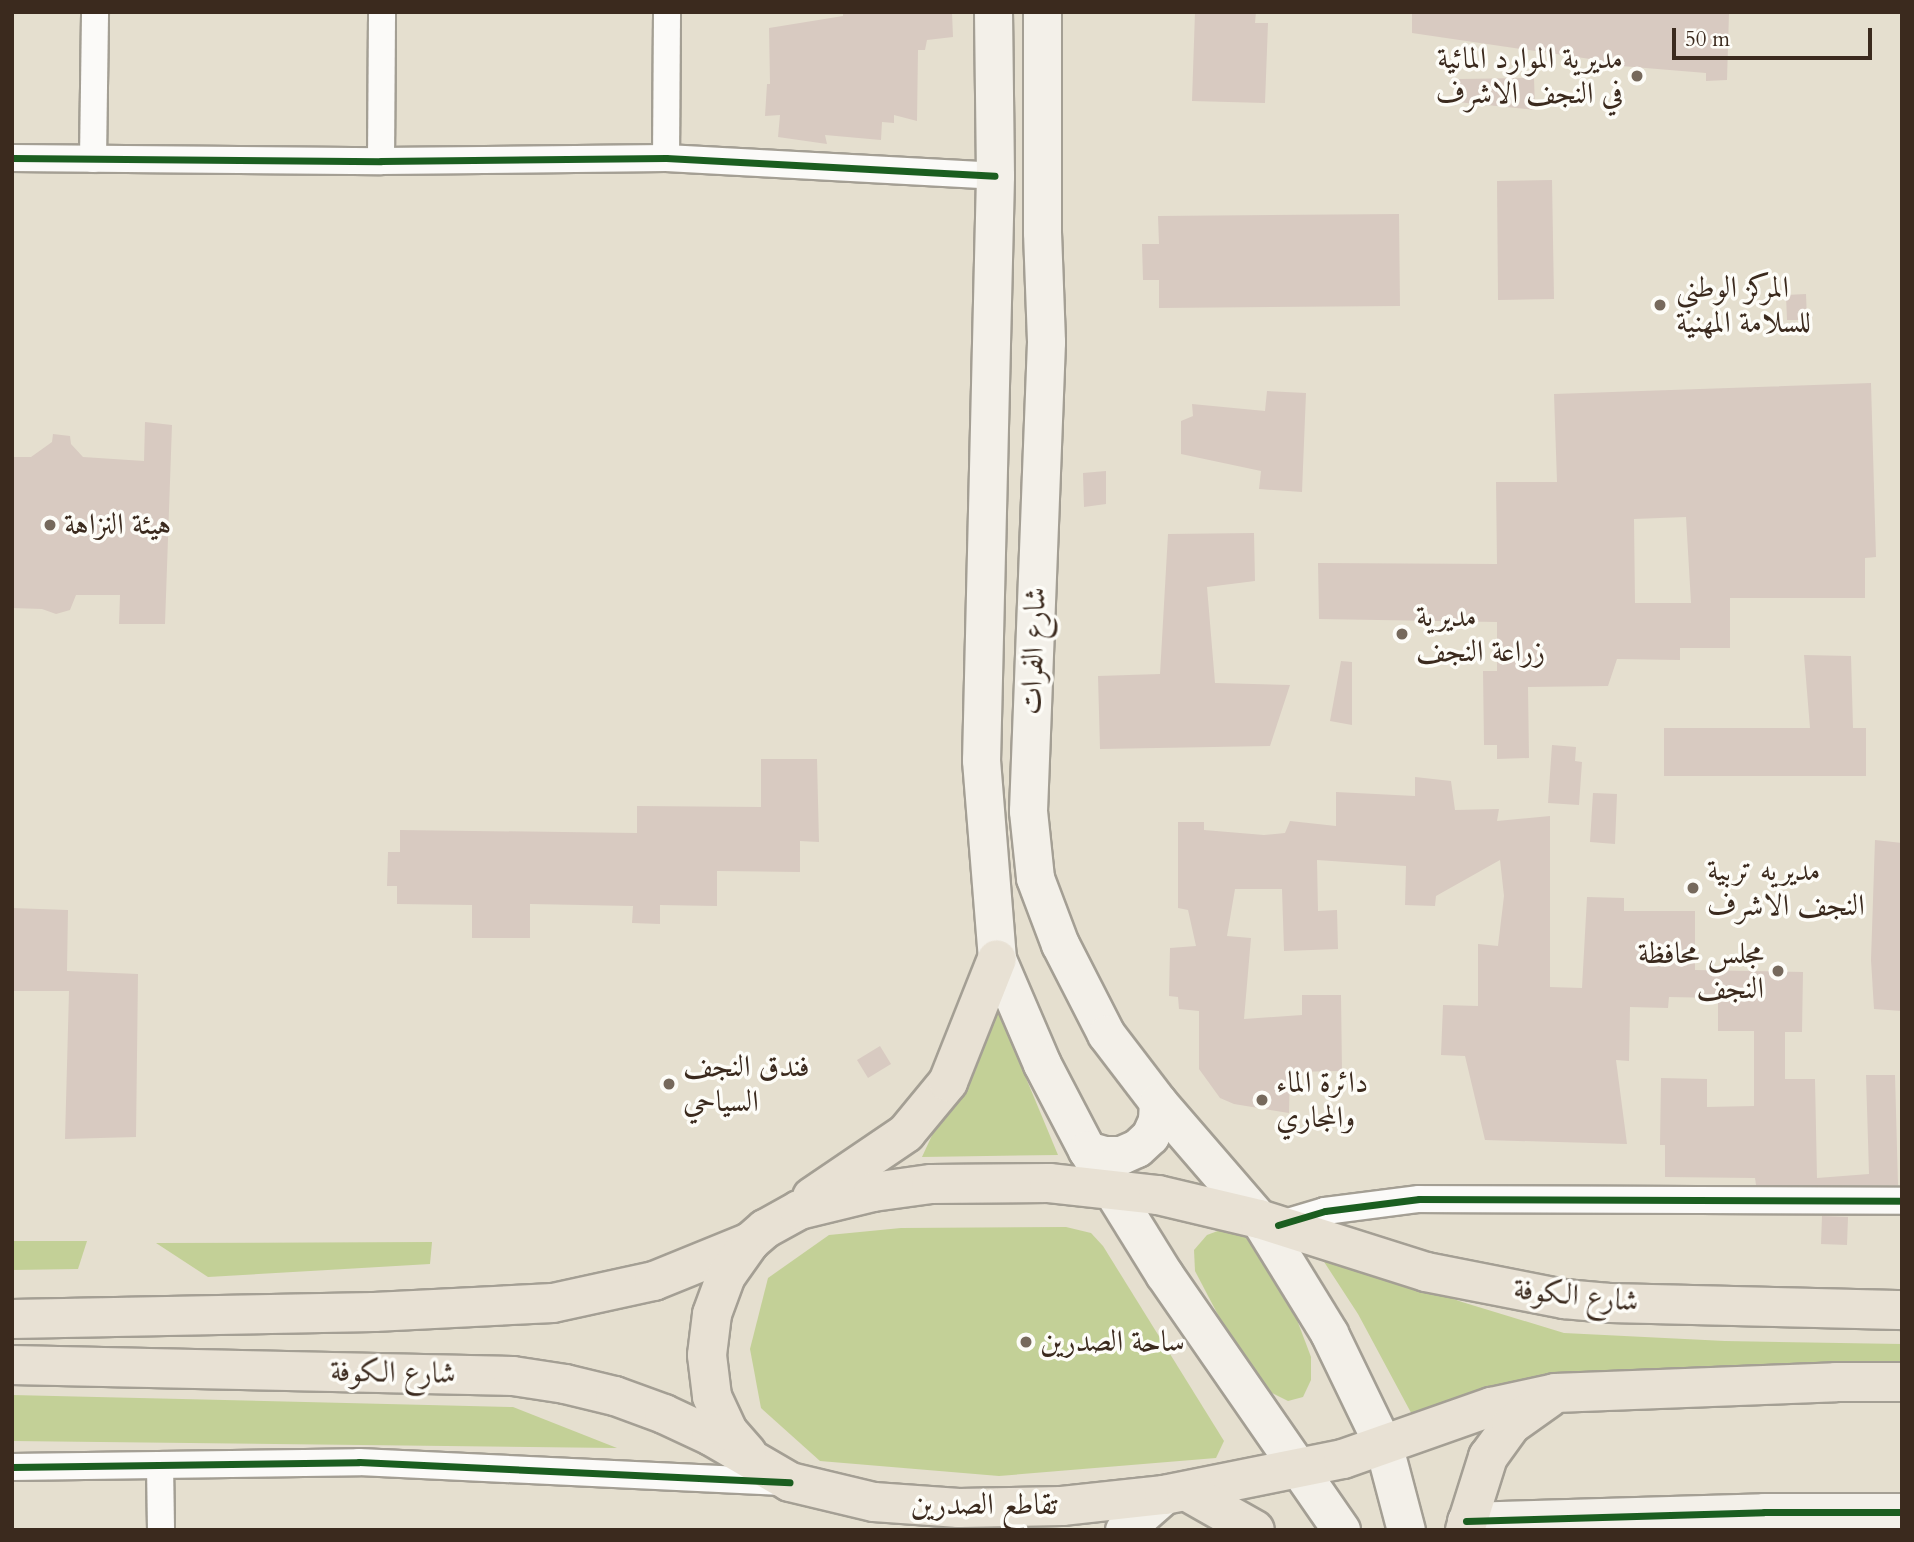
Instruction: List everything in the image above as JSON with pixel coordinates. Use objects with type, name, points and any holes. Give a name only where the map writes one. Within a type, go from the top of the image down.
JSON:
[{"type":"highway","points":[[755,1463],[728,1431],[712,1396],[707,1355],[712,1314],[726,1276],[750,1242],[906,1133],[948,1082],[997,958]]},
{"type":"highway","points":[[782,1218],[816,1204],[932,1184],[1049,1183],[1158,1195],[1269,1222]]},
{"type":"highway","name":"شارع الكوفة","points":[[1269,1222],[1426,1272],[1564,1299],[1609,1303],[1902,1310]]},
{"type":"highway","name":"شارع الكوفة","points":[[12,1319],[490,1308],[554,1303],[654,1281],[750,1242]]},
{"type":"highway","name":"شارع الكوفة","points":[[12,1365],[513,1376],[565,1384],[615,1396],[711,1436],[755,1463]]},
{"type":"highway","points":[[1301,1469],[1384,1447],[1491,1407],[1555,1393],[1902,1382]]},
{"type":"highway","points":[[1466,1525],[1488,1457],[1511,1425],[1555,1393]]},
{"type":"highway","name":"تقاطع الصدرين","points":[[755,1463],[790,1482],[874,1502],[968,1519],[1175,1493],[1301,1469]]},
{"type":"highway","points":[[1175,1493],[1255,1530]]},
{"type":"main road","name":"شارع الفرات","points":[[993,12],[995,176],[982,760],[997,958],[1042,1065],[1087,1150],[1164,1274],[1341,1530]]},
{"type":"main road","name":"شارع الفرات","points":[[1042,12],[1042,232],[1046,342],[1028,811],[1035,878],[1060,944],[1088,1003],[1125,1062],[1158,1102],[1269,1222],[1329,1333],[1384,1447],[1406,1530]]},
{"type":"main road","points":[[1087,1150],[1104,1156],[1121,1155],[1138,1148],[1154,1128],[1158,1102]]},
{"type":"main road","points":[[1124,1530],[1175,1493]]},
{"type":"main road","points":[[1466,1525],[1764,1521],[1902,1513]]},
{"type":"street","points":[[93,159],[94,12]]},
{"type":"street","points":[[381,161],[382,12]]},
{"type":"street","points":[[666,158],[667,12]]},
{"type":"street","points":[[12,158],[381,161],[666,158],[995,176]]},
{"type":"street","points":[[1269,1222],[1325,1211],[1419,1199],[1902,1201]]},
{"type":"street","points":[[12,1467],[359,1462],[790,1482]]},
{"type":"street","points":[[160,1465],[161,1530]]},
{"type":"green space","points":[[994,1001],[1058,1155],[922,1157]]},
{"type":"green space","points":[[1066,1227],[1091,1233],[1103,1246],[1224,1441],[1216,1458],[999,1476],[820,1461],[761,1408],[750,1349],[768,1278],[829,1235],[901,1228]]},
{"type":"green space","points":[[1223,1229],[1244,1235],[1265,1252],[1285,1288],[1311,1357],[1311,1380],[1303,1397],[1288,1401],[1268,1391],[1227,1332],[1195,1271],[1194,1250],[1207,1235]]},
{"type":"green space","points":[[12,1241],[87,1241],[78,1269],[12,1270]]},
{"type":"green space","points":[[432,1242],[430,1264],[208,1277],[156,1243]]},
{"type":"green space","points":[[1317,1251],[1462,1302],[1564,1333],[1725,1341],[1902,1344],[1902,1377],[1416,1422],[1358,1314]]},
{"type":"green space","points":[[12,1395],[513,1407],[617,1448],[12,1441]]},
{"type":"building","points":[[843,12],[952,12],[953,37],[927,40],[925,50],[918,50],[917,121],[894,115],[894,123],[882,122],[881,140],[825,135],[827,144],[778,137],[780,115],[765,116],[767,84],[770,84],[769,28],[843,16]]},
{"type":"building","points":[[1195,12],[1256,12],[1255,23],[1268,23],[1265,103],[1192,101]]},
{"type":"building","points":[[1412,12],[1729,13],[1727,80],[1706,81],[1706,73],[1597,64],[1597,60],[1412,33]]},
{"type":"building","points":[[1534,78],[1535,110],[1457,102],[1459,79]]},
{"type":"building","points":[[1552,180],[1554,299],[1498,300],[1497,181]]},
{"type":"building","points":[[1399,214],[1400,306],[1159,308],[1159,280],[1143,280],[1142,244],[1159,244],[1158,216]]},
{"type":"building","points":[[1806,294],[1807,320],[1787,320],[1786,295]]},
{"type":"building","points":[[1871,383],[1876,557],[1865,558],[1865,598],[1730,598],[1730,648],[1680,648],[1680,660],[1617,659],[1608,686],[1528,687],[1529,758],[1497,759],[1497,745],[1484,745],[1483,671],[1497,671],[1497,622],[1319,619],[1318,563],[1497,564],[1496,482],[1557,482],[1554,394]],"holes":[[[1686,517],[1691,603],[1635,603],[1634,519]]]},
{"type":"building","points":[[1267,391],[1306,393],[1302,492],[1259,489],[1261,471],[1181,454],[1181,421],[1193,416],[1192,404],[1265,411]]},
{"type":"building","points":[[145,422],[172,425],[165,624],[119,624],[120,595],[76,595],[70,610],[56,614],[42,609],[12,608],[12,457],[31,457],[52,442],[53,434],[70,436],[71,444],[83,457],[144,461]]},
{"type":"building","points":[[1106,471],[1106,504],[1084,507],[1083,473]]},
{"type":"building","points":[[1254,533],[1255,581],[1207,587],[1215,683],[1290,685],[1270,746],[1100,749],[1098,676],[1160,674],[1168,534]]},
{"type":"building","points":[[1804,655],[1851,656],[1853,728],[1866,728],[1866,776],[1664,776],[1664,728],[1810,728]]},
{"type":"building","points":[[1341,661],[1352,662],[1352,725],[1330,721]]},
{"type":"building","points":[[1552,745],[1576,747],[1575,761],[1582,762],[1579,805],[1548,803]]},
{"type":"building","points":[[761,759],[817,759],[819,842],[800,841],[800,872],[717,871],[717,906],[660,905],[660,924],[632,923],[633,906],[530,904],[530,938],[472,938],[472,905],[397,904],[397,886],[387,886],[388,852],[400,852],[400,830],[637,833],[637,806],[761,807]]},
{"type":"building","points":[[1415,777],[1451,781],[1455,810],[1499,809],[1497,821],[1550,816],[1550,987],[1582,988],[1587,897],[1624,898],[1624,911],[1695,911],[1695,970],[1803,972],[1802,1032],[1785,1032],[1785,1079],[1815,1079],[1817,1178],[1869,1174],[1866,1075],[1895,1075],[1898,1185],[1756,1185],[1755,1178],[1665,1177],[1665,1145],[1660,1145],[1661,1078],[1707,1079],[1707,1107],[1754,1106],[1754,1031],[1718,1031],[1718,998],[1669,997],[1668,1008],[1630,1007],[1629,1061],[1616,1060],[1627,1144],[1485,1140],[1465,1056],[1441,1055],[1443,1005],[1478,1006],[1478,944],[1498,946],[1504,896],[1500,860],[1436,896],[1435,906],[1405,905],[1406,866],[1317,860],[1318,911],[1337,910],[1338,949],[1284,951],[1282,889],[1235,889],[1227,936],[1251,938],[1244,1019],[1302,1015],[1302,995],[1341,995],[1342,1071],[1290,1072],[1289,1113],[1234,1104],[1220,1098],[1199,1069],[1199,1011],[1179,1009],[1178,997],[1169,996],[1170,948],[1196,946],[1188,910],[1178,908],[1178,822],[1204,822],[1204,830],[1264,835],[1285,833],[1290,821],[1336,826],[1336,792],[1415,796]]},
{"type":"building","points":[[1593,793],[1617,794],[1615,844],[1590,842]]},
{"type":"building","points":[[1875,840],[1902,843],[1902,1011],[1874,1009],[1871,960]]},
{"type":"building","points":[[12,908],[68,910],[67,971],[138,974],[136,1137],[65,1139],[69,991],[12,991]]},
{"type":"building","points":[[880,1046],[891,1064],[868,1078],[857,1060]]},
{"type":"building","points":[[1822,1216],[1848,1217],[1847,1245],[1821,1244]]},
{"type":"cycle path","points":[[12,158],[381,161],[666,158],[995,176]]},
{"type":"cycle path","points":[[1278,1225],[1325,1211],[1419,1199],[1902,1201]]},
{"type":"cycle path","points":[[12,1467],[359,1462],[790,1482]]},
{"type":"cycle path","points":[[1466,1521],[1764,1512],[1902,1512]]},
{"type":"place","name":"مديرية الموارد المائية في النجف الاشرف","points":[[1637,76]]},
{"type":"place","name":"المركز الوطني للسلامة المهنية","points":[[1660,305]]},
{"type":"place","name":"هيئة النزاهة","points":[[50,525]]},
{"type":"place","name":"مديرية زراعة النجف","points":[[1402,634]]},
{"type":"place","name":"مديريه تربية النجف الاشرف","points":[[1693,888]]},
{"type":"place","name":"مجلس محافظة النجف","points":[[1778,971]]},
{"type":"place","name":"فندق النجف السياحي","points":[[669,1084]]},
{"type":"place","name":"دائرة الماء والمجاري","points":[[1262,1100]]},
{"type":"place","name":"ساحة الصدرين","points":[[1026,1342]]}]
